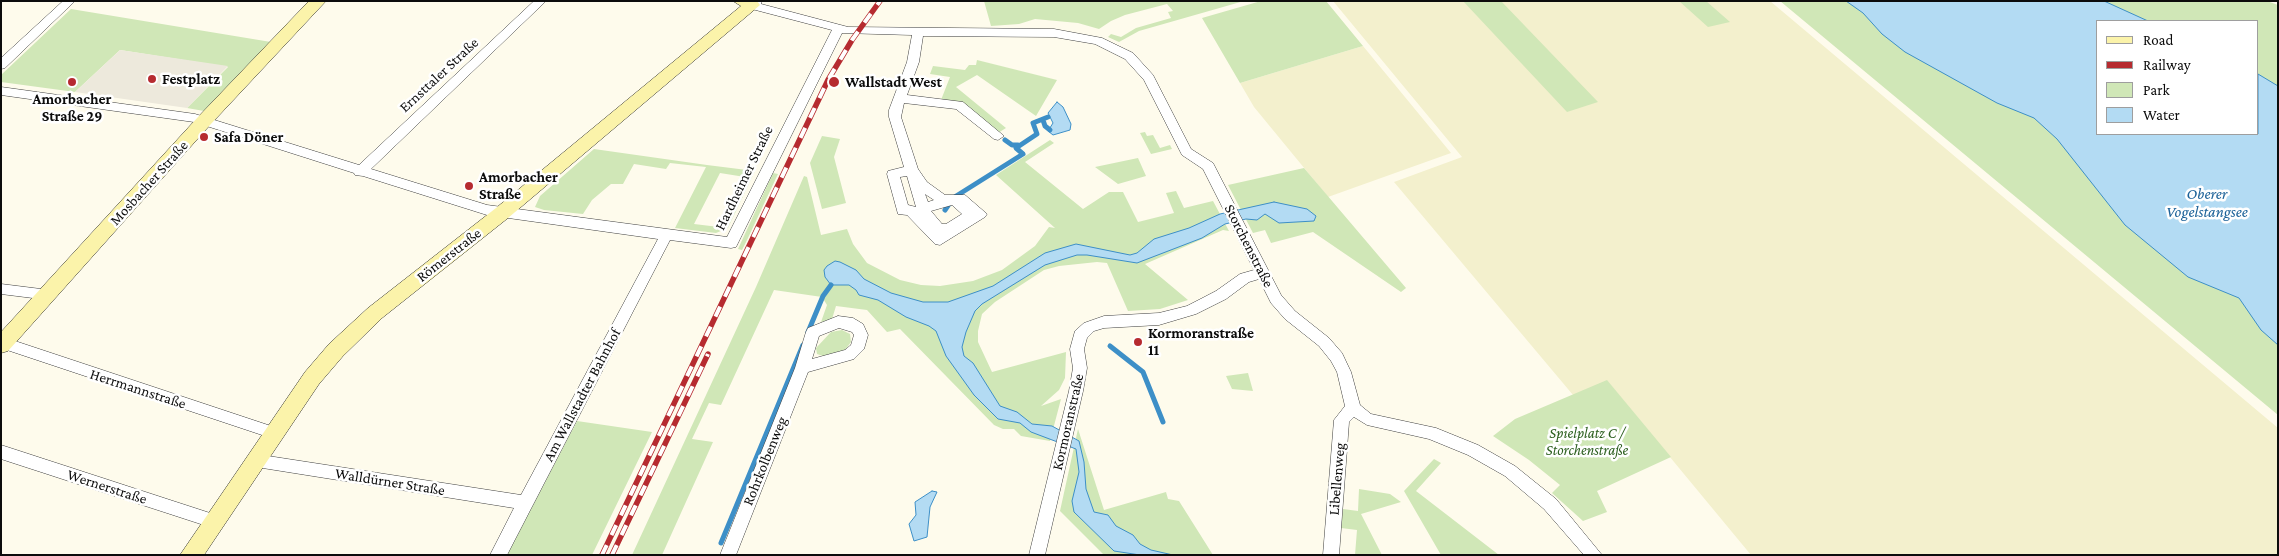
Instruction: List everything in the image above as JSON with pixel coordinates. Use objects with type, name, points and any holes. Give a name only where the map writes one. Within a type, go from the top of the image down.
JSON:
[{"type":"street","points":[[1,65],[70,1]]},
{"type":"street","name":"Mosbacher Straße","points":[[2,344],[49,295],[204,121],[318,1]]},
{"type":"street","name":"Ernsttaler Straße","points":[[360,172],[541,1]]},
{"type":"street","name":"Storchenstraße","points":[[750,3],[838,29],[874,32],[1054,33],[1084,37],[1116,48],[1129,56],[1149,78],[1186,152],[1208,166],[1276,298],[1290,315],[1324,342],[1337,357],[1344,372],[1353,408]]},
{"type":"street","name":"Römerstraße","points":[[191,555],[312,378],[336,350],[375,313],[502,213],[750,3]]},
{"type":"street","name":"Hardheimer Straße","points":[[502,213],[666,236],[731,243],[775,151],[838,29]]},
{"type":"street","points":[[918,32],[913,62],[899,98],[895,117],[923,208]]},
{"type":"street","points":[[1,91],[204,121],[360,172],[502,213]]},
{"type":"street","points":[[899,98],[958,105],[998,136]]},
{"type":"street","points":[[911,170],[922,185],[943,200],[960,198],[980,214],[940,240],[910,210],[903,211],[893,174],[911,170]]},
{"type":"street","name":"Am Wallstadter Bahnhof","points":[[498,555],[666,236]]},
{"type":"street","name":"Kormoranstraße","points":[[1037,555],[1080,368],[1077,349],[1080,336],[1089,327],[1104,322],[1159,319],[1175,316],[1221,295],[1245,278],[1263,273]]},
{"type":"street","points":[[1,289],[49,295]]},
{"type":"street","name":"Herrmannstraße","points":[[2,344],[274,433]]},
{"type":"street","name":"Rohrkolbenweg","points":[[728,555],[802,368]]},
{"type":"street","points":[[1353,408],[1367,419],[1431,433],[1474,450],[1510,472],[1550,504],[1594,555]]},
{"type":"street","name":"Libellenweg","points":[[1331,555],[1342,420],[1353,408]]},
{"type":"street","name":"Wernerstraße","points":[[1,452],[213,521]]},
{"type":"street","name":"Walldürner Straße","points":[[255,461],[526,503]]},
{"type":"shaded area","points":[[1333,1],[1770,1],[2278,428],[2278,555],[1751,555],[1607,381],[1573,395],[1394,182],[1462,157]]},
{"type":"shaded area","points":[[1363,46],[1451,153],[1328,197],[1254,107],[1240,83]]},
{"type":"shaded area","name":"Festplatz","points":[[120,50],[228,66],[187,108],[75,92]]},
{"type":"green space","points":[[984,1],[1244,1],[1139,31],[1119,42],[1108,37],[1111,34],[1121,37],[1136,28],[1171,18],[1168,12],[1173,11],[1167,4],[1125,15],[1099,29],[1078,23],[1035,19],[1019,24],[991,26]]},
{"type":"green space","points":[[1261,1],[1326,1],[1363,46],[1240,83],[1202,18]]},
{"type":"green space","points":[[1463,1],[1501,1],[1598,102],[1567,112]]},
{"type":"green space","points":[[1679,1],[1706,1],[1730,22],[1708,27]]},
{"type":"green space","points":[[1780,1],[2267,1],[2278,5],[2278,415]]},
{"type":"green space","points":[[71,9],[271,42],[204,111],[187,108],[228,67],[120,50],[75,92],[1,82],[1,75]]},
{"type":"green space","points":[[977,60],[1057,80],[1036,116],[977,75],[956,87],[1006,128],[998,133],[941,100],[950,77],[930,74],[933,66],[965,70],[969,65],[976,65]]},
{"type":"green space","points":[[1145,132],[1147,136],[1153,135],[1160,148],[1170,145],[1172,149],[1151,154],[1140,133]]},
{"type":"green space","points":[[822,136],[840,139],[834,157],[846,203],[822,209],[810,163]]},
{"type":"green space","points":[[1050,140],[1054,143],[1025,162],[1083,209],[1109,192],[1123,192],[1138,222],[1174,213],[1166,193],[1176,191],[1184,208],[1213,201],[1229,231],[1223,230],[1145,264],[1188,300],[1160,309],[1128,311],[1107,263],[1097,262],[1059,266],[1044,270],[995,302],[982,314],[978,331],[978,342],[992,372],[1066,352],[1065,378],[1059,390],[1041,406],[1061,399],[1050,441],[1021,436],[1014,429],[1003,429],[994,425],[900,329],[887,332],[867,310],[836,306],[832,319],[821,322],[827,305],[822,297],[774,290],[721,405],[709,403],[692,439],[713,442],[662,555],[632,555],[756,287],[804,176],[807,177],[821,235],[847,229],[853,244],[867,263],[900,280],[921,285],[940,286],[973,281],[1002,270],[1035,246],[1049,227],[1055,228],[996,175]]},
{"type":"green space","points":[[594,149],[755,171],[728,228],[716,233],[675,228],[706,167],[670,163],[666,169],[634,164],[623,184],[611,184],[592,200],[583,214],[544,210],[535,207],[540,196]],"holes":[[[720,173],[745,177],[719,227],[694,224]]]},
{"type":"green space","points":[[1138,158],[1146,176],[1118,184],[1095,167]]},
{"type":"green space","points":[[1304,168],[1406,288],[1401,292],[1313,232],[1271,243],[1265,230],[1253,233],[1228,185]]},
{"type":"green space","points":[[773,173],[778,174],[742,250],[738,249]]},
{"type":"green space","points":[[842,330],[850,334],[851,342],[845,350],[823,356],[817,354],[816,348],[831,332]]},
{"type":"green space","points":[[1248,373],[1253,391],[1232,389],[1226,376]]},
{"type":"green space","name":"Spielplatz C / Storchenstraße","points":[[1607,380],[1671,457],[1597,491],[1607,512],[1583,521],[1552,493],[1560,485],[1529,460],[1493,436],[1515,419]]},
{"type":"green space","points":[[577,421],[652,432],[592,555],[507,555]]},
{"type":"green space","points":[[1078,429],[1104,510],[1166,492],[1168,499],[1179,501],[1213,555],[1104,555],[1060,511]]},
{"type":"green space","points":[[1434,459],[1441,463],[1416,491],[1499,555],[1441,555],[1404,491]]},
{"type":"green space","points":[[1359,489],[1390,494],[1401,502],[1361,514],[1382,555],[1355,555],[1357,530],[1341,528],[1343,509],[1358,511]]},
{"type":"water","name":"Oberer Vogelstangsee","points":[[1846,1],[2104,1],[2146,20],[2096,20],[2096,135],[2259,135],[2259,75],[2278,86],[2278,345],[2261,330],[2239,298],[2188,277],[2125,225],[2057,139],[2034,118],[1997,103],[1905,52],[1882,34],[1863,13]]},
{"type":"water","points":[[1057,102],[1063,107],[1071,124],[1070,130],[1053,135],[1048,131],[1053,123],[1048,113]]},
{"type":"water","points":[[1274,202],[1307,209],[1316,216],[1314,221],[1279,223],[1265,214],[1257,220],[1246,219],[1225,224],[1202,238],[1137,263],[1077,255],[1045,265],[982,304],[975,311],[966,332],[962,347],[964,356],[973,363],[1000,406],[1017,412],[1032,424],[1052,426],[1079,441],[1084,462],[1086,489],[1094,512],[1108,515],[1116,526],[1133,535],[1140,544],[1151,550],[1173,555],[1140,555],[1114,551],[1074,512],[1072,501],[1079,472],[1076,449],[1031,432],[1020,423],[998,419],[974,395],[946,356],[936,331],[929,326],[906,317],[878,300],[859,295],[849,285],[831,285],[825,277],[824,270],[827,266],[835,261],[840,262],[856,270],[864,279],[891,293],[923,302],[948,302],[993,286],[1045,253],[1076,244],[1130,255],[1137,253],[1154,239],[1189,228],[1220,214]]},
{"type":"water","points":[[932,491],[937,492],[930,507],[927,537],[914,541],[909,524],[916,515],[915,502]]},
{"type":"waterway","points":[[945,210],[953,198],[1023,154],[1016,148],[1037,134],[1033,123],[1048,117]]},
{"type":"waterway","points":[[1043,120],[1045,126],[1050,130]]},
{"type":"waterway","points":[[1005,140],[1012,145],[1018,145]]},
{"type":"waterway","points":[[808,332],[823,296],[831,285]]},
{"type":"waterway","points":[[721,543],[803,345]]},
{"type":"waterway","points":[[1110,346],[1143,372],[1163,422]]},
{"type":"railway","points":[[602,555],[828,80],[852,40],[880,1]]},
{"type":"railway","points":[[612,555],[708,354]]},
{"type":"place","name":"Festplatz","points":[[152,79]]},
{"type":"place","name":"Amorbacher Straße 29","points":[[72,82]]},
{"type":"place","name":"Wallstadt West","points":[[834,82]]},
{"type":"place","name":"Safa Döner","points":[[204,137]]},
{"type":"place","name":"Amorbacher Straße","points":[[469,186]]},
{"type":"place","name":"Kormoranstraße 11","points":[[1138,342]]}]
